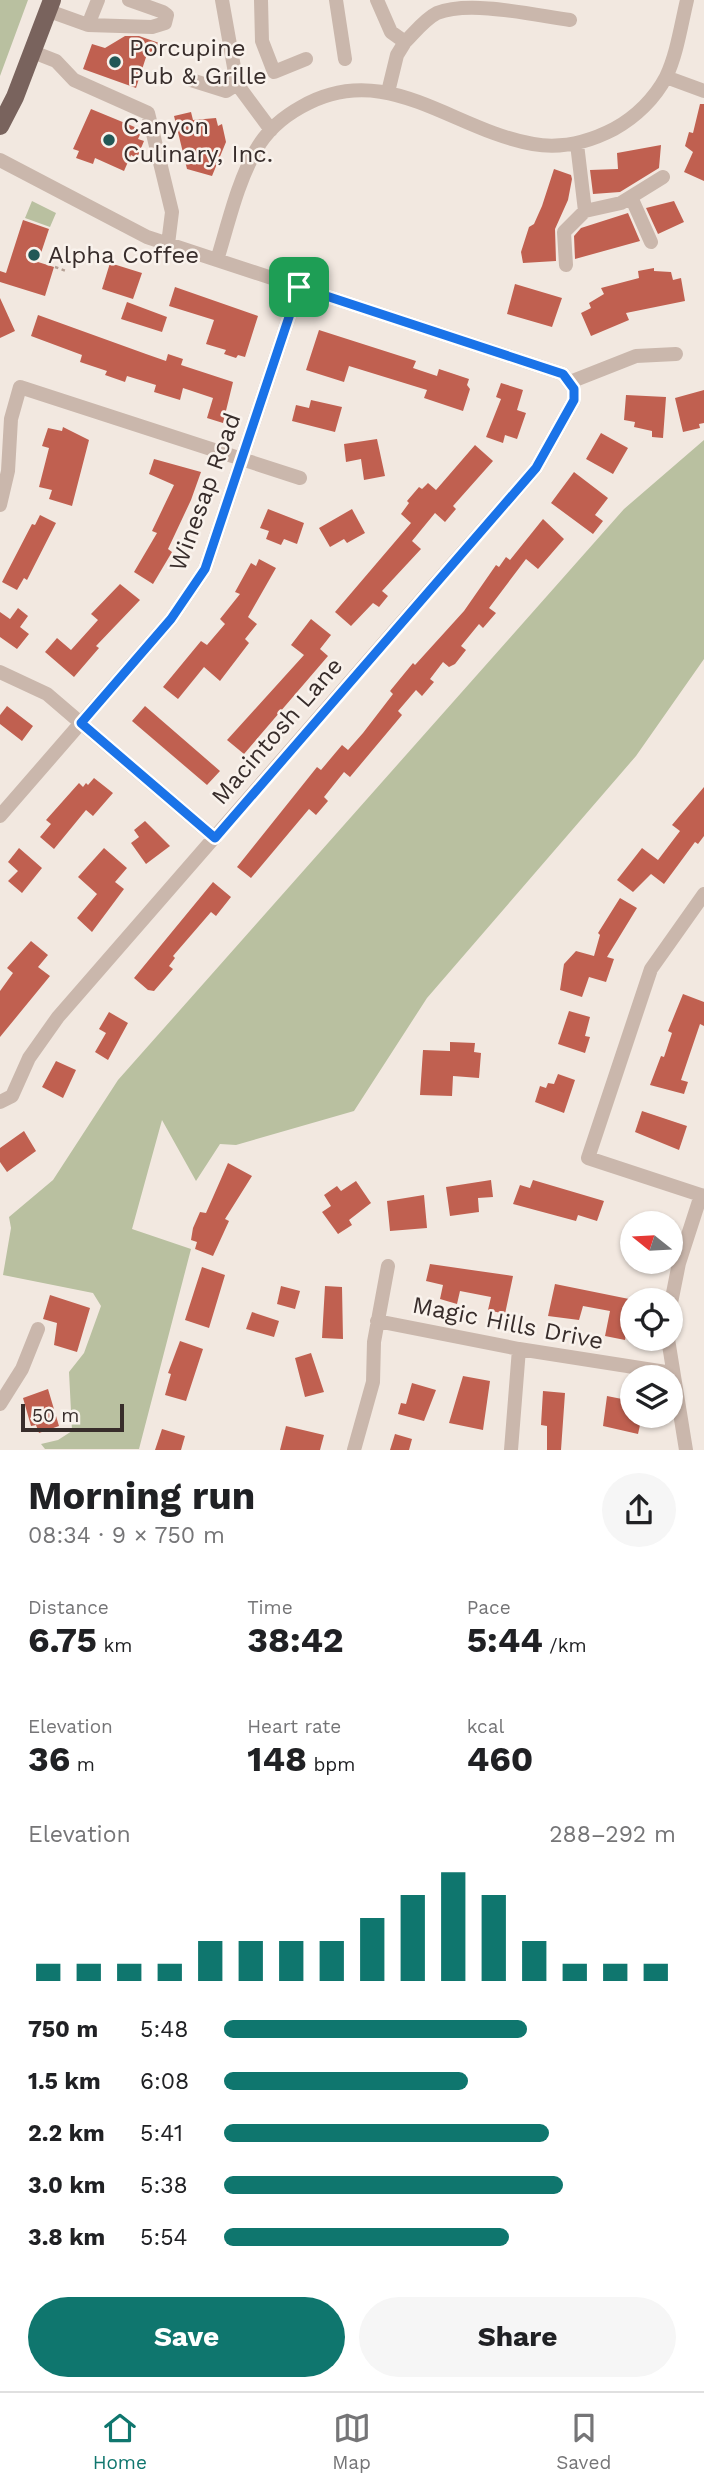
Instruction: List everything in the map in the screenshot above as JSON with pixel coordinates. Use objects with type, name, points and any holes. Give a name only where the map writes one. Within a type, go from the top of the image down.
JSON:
[{"type":"main road","points":[[0,126],[52,4]]},
{"type":"street","points":[[88,25],[98,0]]},
{"type":"street","points":[[52,4],[88,25],[152,27],[165,23],[167,15],[163,12],[129,0]]},
{"type":"street","points":[[222,0],[237,84],[271,130]]},
{"type":"street","points":[[261,0],[262,41],[274,72],[306,59]]},
{"type":"street","points":[[336,0],[345,59]]},
{"type":"street","points":[[377,0],[391,32],[405,42]]},
{"type":"street","points":[[217,260],[246,170],[256,149],[289,113],[313,100],[340,91],[388,92],[532,144],[577,144],[624,123],[647,104],[666,77],[687,0]]},
{"type":"street","points":[[388,92],[397,55],[405,42],[435,13],[471,5],[570,20]]},
{"type":"street","points":[[33,52],[56,61],[74,80],[148,113],[172,212],[168,244]]},
{"type":"street","points":[[666,77],[704,91]]},
{"type":"street","points":[[191,80],[226,91],[237,84]]},
{"type":"street","points":[[577,144],[585,211]]},
{"type":"street","points":[[0,160],[120,225],[168,244],[554,371],[570,382],[636,356],[676,354]]},
{"type":"street","points":[[566,265],[565,232],[585,211],[621,203],[663,177]]},
{"type":"street","points":[[631,197],[651,242]]},
{"type":"street","name":"Winesap Road","points":[[0,816],[189,596],[215,545],[299,287]]},
{"type":"street","name":"Macintosh Lane","points":[[0,1102],[12,1096],[29,1058],[58,1017],[536,468],[570,411],[574,400],[570,382]]},
{"type":"street","points":[[1,501],[8,471],[11,419],[20,387],[300,478]]},
{"type":"street","points":[[0,672],[35,686],[215,838]]},
{"type":"street","points":[[674,1288],[679,1263],[702,1196],[588,1158],[651,969],[704,894]]},
{"type":"street","points":[[354,1450],[373,1382],[377,1321],[388,1266]]},
{"type":"street","name":"Magic Hills Drive","points":[[377,1321],[620,1367]]},
{"type":"street","points":[[0,1404],[22,1369],[38,1329]]},
{"type":"street","points":[[510,1450],[519,1349]]},
{"type":"street","points":[[682,1428],[686,1450]]},
{"type":"path","points":[[55,267],[66,271]]},
{"type":"green space","points":[[0,0],[28,0],[0,76]]},
{"type":"green space","points":[[32,201],[56,213],[50,227],[25,218]]},
{"type":"green space","points":[[704,440],[704,659],[636,756],[427,998],[354,1111],[236,1145],[220,1144],[196,1181],[162,1120],[132,1229],[191,1249],[139,1449],[45,1449],[41,1444],[58,1440],[72,1431],[69,1372],[84,1353],[101,1306],[93,1293],[3,1275],[11,1228],[9,1217],[53,1180],[118,1080],[624,509]]},
{"type":"building","name":"Porcupine Pub & Grille","points":[[125,36],[139,36],[162,44],[159,55],[148,51],[136,88],[83,69],[92,44],[105,48]]},
{"type":"building","points":[[700,104],[704,104],[704,181],[684,172],[693,152],[685,146],[689,132],[693,133]]},
{"type":"building","name":"Canyon Culinary, Inc.","points":[[91,109],[142,130],[138,139],[144,141],[137,158],[131,155],[124,171],[95,158],[93,164],[76,158],[79,151],[73,149]]},
{"type":"building","points":[[191,112],[193,120],[216,118],[218,126],[222,124],[226,142],[212,176],[187,169],[174,116]]},
{"type":"building","points":[[661,145],[659,168],[620,192],[593,194],[590,170],[618,169],[617,153]]},
{"type":"building","points":[[554,169],[571,175],[572,179],[568,200],[555,229],[556,261],[523,263],[521,252],[529,227],[534,224],[542,206]]},
{"type":"building","points":[[674,201],[684,222],[658,234],[646,208]]},
{"type":"building","points":[[628,213],[640,241],[575,259],[574,236],[581,228]]},
{"type":"building","points":[[23,220],[49,229],[38,262],[54,267],[45,296],[0,282],[0,271],[6,273]]},
{"type":"building","points":[[110,263],[142,273],[133,299],[102,289]]},
{"type":"building","points":[[654,268],[654,271],[671,272],[673,280],[681,278],[685,301],[626,313],[629,320],[591,336],[581,313],[591,308],[589,303],[604,294],[601,288],[639,278],[638,271]]},
{"type":"building","points":[[515,284],[562,298],[552,327],[507,314]]},
{"type":"building","points":[[175,287],[258,316],[245,357],[238,355],[236,358],[224,354],[226,350],[206,344],[214,320],[169,306]]},
{"type":"building","points":[[0,298],[15,331],[0,338]]},
{"type":"building","points":[[127,302],[167,317],[162,332],[121,319]]},
{"type":"building","points":[[38,315],[166,361],[168,354],[183,359],[181,365],[233,382],[223,423],[207,418],[213,398],[183,388],[180,400],[154,392],[156,385],[127,376],[125,382],[105,375],[107,371],[80,362],[82,355],[31,336]]},
{"type":"building","points":[[319,330],[416,361],[413,368],[437,376],[439,369],[469,379],[467,385],[470,389],[463,411],[424,398],[427,390],[349,366],[344,382],[306,370]]},
{"type":"building","points":[[501,383],[523,390],[517,410],[526,413],[517,439],[505,435],[503,443],[486,437],[501,399],[496,397]]},
{"type":"building","points":[[704,390],[704,423],[699,424],[700,428],[683,432],[675,398]]},
{"type":"building","points":[[626,395],[666,397],[663,438],[652,437],[652,431],[634,427],[635,422],[624,420]]},
{"type":"building","points":[[311,400],[342,407],[335,432],[292,421],[296,405],[309,408]]},
{"type":"building","points":[[63,427],[89,440],[72,506],[49,499],[52,490],[39,487],[49,448],[42,446],[48,428],[62,431]]},
{"type":"building","points":[[601,433],[628,448],[613,474],[586,459]]},
{"type":"building","points":[[377,439],[385,476],[364,480],[361,459],[346,462],[344,444]]},
{"type":"building","points":[[475,445],[493,461],[453,506],[456,509],[445,522],[435,513],[412,541],[421,549],[382,591],[388,596],[379,607],[373,603],[351,626],[335,612],[411,523],[401,514],[409,503],[407,501],[419,487],[422,489],[428,483],[436,490]]},
{"type":"building","points":[[154,459],[201,472],[168,549],[172,552],[153,584],[134,572],[157,533],[152,531],[174,485],[149,474]]},
{"type":"building","points":[[574,472],[608,498],[595,515],[603,521],[593,534],[551,503]]},
{"type":"building","points":[[268,509],[304,523],[297,544],[284,539],[281,545],[266,539],[269,531],[260,528]]},
{"type":"building","points":[[352,509],[365,533],[347,543],[344,539],[330,547],[319,528]]},
{"type":"building","points":[[40,515],[56,523],[27,580],[24,578],[17,590],[2,582],[32,524],[35,525]]},
{"type":"building","points":[[543,519],[564,539],[538,569],[526,559],[489,608],[496,613],[483,628],[479,624],[461,646],[466,650],[455,664],[449,667],[443,662],[430,679],[434,682],[422,696],[416,690],[398,711],[402,715],[350,777],[344,772],[324,797],[328,801],[316,815],[309,809],[251,878],[237,867],[317,767],[321,770],[342,745],[348,750],[363,733],[393,694],[390,691],[413,663],[415,665],[464,611],[496,565],[499,567],[506,557],[510,560]]},
{"type":"building","points":[[259,559],[276,568],[248,617],[257,624],[245,639],[249,643],[220,681],[204,667],[178,699],[163,687],[201,641],[207,645],[225,624],[220,619],[240,594],[235,592],[251,563],[256,566]]},
{"type":"building","points":[[120,584],[140,600],[96,646],[99,648],[74,677],[45,652],[57,638],[71,650],[98,620],[91,614]]},
{"type":"building","points":[[18,608],[28,616],[20,627],[29,634],[17,649],[0,637],[0,612],[10,619]]},
{"type":"building","points":[[311,619],[331,635],[320,649],[328,656],[244,754],[227,740],[304,655],[291,645]]},
{"type":"building","points":[[7,706],[33,726],[22,741],[0,724],[0,715]]},
{"type":"building","points":[[145,706],[220,771],[207,785],[132,721]]},
{"type":"building","points":[[94,778],[113,793],[93,816],[86,810],[54,849],[40,837],[51,824],[46,820],[79,783],[83,787]]},
{"type":"building","points":[[704,787],[704,836],[698,844],[695,842],[664,884],[651,874],[633,892],[617,880],[642,848],[658,860],[680,831],[672,825]]},
{"type":"building","points":[[145,821],[170,846],[146,864],[131,843],[139,837],[134,830]]},
{"type":"building","points":[[19,848],[42,868],[22,893],[8,881],[18,871],[8,862]]},
{"type":"building","points":[[104,848],[127,868],[115,882],[124,889],[92,932],[77,918],[97,894],[78,877]]},
{"type":"building","points":[[213,882],[231,897],[216,916],[211,912],[173,956],[175,958],[169,966],[173,969],[154,991],[148,990],[134,978]]},
{"type":"building","points":[[620,898],[637,908],[607,957],[614,959],[606,982],[589,977],[582,997],[560,990],[564,964],[576,951],[594,956],[600,935],[598,933]]},
{"type":"building","points":[[31,941],[48,955],[38,967],[50,976],[0,1037],[0,991],[13,973],[7,968]]},
{"type":"building","points":[[683,994],[704,1002],[704,1026],[700,1024],[681,1080],[688,1082],[684,1094],[650,1085],[661,1056],[664,1057],[672,1033],[668,1031]]},
{"type":"building","points":[[569,1011],[590,1017],[585,1036],[590,1037],[585,1053],[558,1044]]},
{"type":"building","points":[[109,1012],[128,1023],[108,1060],[95,1052],[106,1033],[99,1029]]},
{"type":"building","points":[[450,1042],[475,1043],[474,1052],[481,1053],[479,1078],[453,1076],[452,1096],[420,1095],[423,1050],[450,1051]]},
{"type":"building","points":[[56,1061],[76,1070],[63,1098],[42,1087]]},
{"type":"building","points":[[558,1074],[575,1080],[564,1113],[535,1102],[540,1086],[546,1088],[548,1083],[554,1084]]},
{"type":"building","points":[[642,1111],[687,1126],[679,1150],[635,1132]]},
{"type":"building","points":[[24,1131],[36,1151],[7,1172],[0,1162],[0,1148]]},
{"type":"building","points":[[228,1163],[252,1176],[225,1219],[229,1221],[213,1256],[195,1249],[197,1242],[191,1240],[200,1212],[206,1213]]},
{"type":"building","points":[[491,1180],[493,1197],[478,1198],[479,1212],[450,1216],[446,1187]]},
{"type":"building","points":[[533,1180],[604,1201],[597,1221],[578,1215],[576,1221],[513,1204],[520,1185],[530,1188]]},
{"type":"building","points":[[356,1181],[371,1203],[349,1220],[352,1225],[338,1234],[322,1212],[331,1206],[324,1195],[337,1186],[341,1191]]},
{"type":"building","points":[[424,1195],[427,1228],[390,1231],[387,1201]]},
{"type":"building","points":[[430,1264],[513,1276],[505,1314],[488,1310],[491,1297],[460,1291],[457,1304],[440,1299],[443,1285],[426,1281]]},
{"type":"building","points":[[202,1267],[225,1275],[209,1328],[185,1320]]},
{"type":"building","points":[[555,1284],[620,1297],[620,1339],[605,1336],[610,1311],[583,1306],[579,1320],[548,1316]]},
{"type":"building","points":[[281,1286],[300,1291],[295,1309],[277,1304]]},
{"type":"building","points":[[325,1286],[342,1287],[343,1339],[322,1338]]},
{"type":"building","points":[[50,1295],[90,1308],[77,1352],[54,1345],[57,1323],[43,1319]]},
{"type":"building","points":[[252,1312],[279,1321],[274,1337],[246,1329]]},
{"type":"building","points":[[180,1341],[203,1349],[186,1401],[165,1395],[171,1374],[168,1373]]},
{"type":"building","points":[[311,1353],[324,1392],[305,1397],[295,1358]]},
{"type":"building","points":[[463,1376],[490,1381],[483,1430],[449,1423]]},
{"type":"building","points":[[412,1383],[436,1390],[424,1421],[398,1414],[401,1403],[406,1404]]},
{"type":"building","points":[[48,1389],[59,1426],[39,1433],[36,1425],[31,1426],[23,1398]]},
{"type":"building","points":[[543,1391],[565,1393],[561,1450],[547,1450],[547,1426],[541,1425]]},
{"type":"building","points":[[607,1396],[620,1399],[620,1428],[639,1428],[638,1434],[603,1426]]},
{"type":"building","points":[[286,1426],[324,1435],[320,1450],[280,1450]]},
{"type":"building","points":[[162,1429],[185,1436],[181,1450],[155,1450]]},
{"type":"building","points":[[395,1434],[412,1439],[409,1450],[390,1450]]},
{"type":"place","name":"Porcupine Pub & Grille","points":[[115,62]]},
{"type":"place","name":"Canyon Culinary, Inc.","points":[[109,140]]},
{"type":"place","name":"Alpha Coffee","points":[[34,255]]},
{"type":"route","points":[[299,287],[563,374],[574,389],[574,400],[536,468],[215,838],[81,723],[171,619],[205,569],[299,287]]}]
